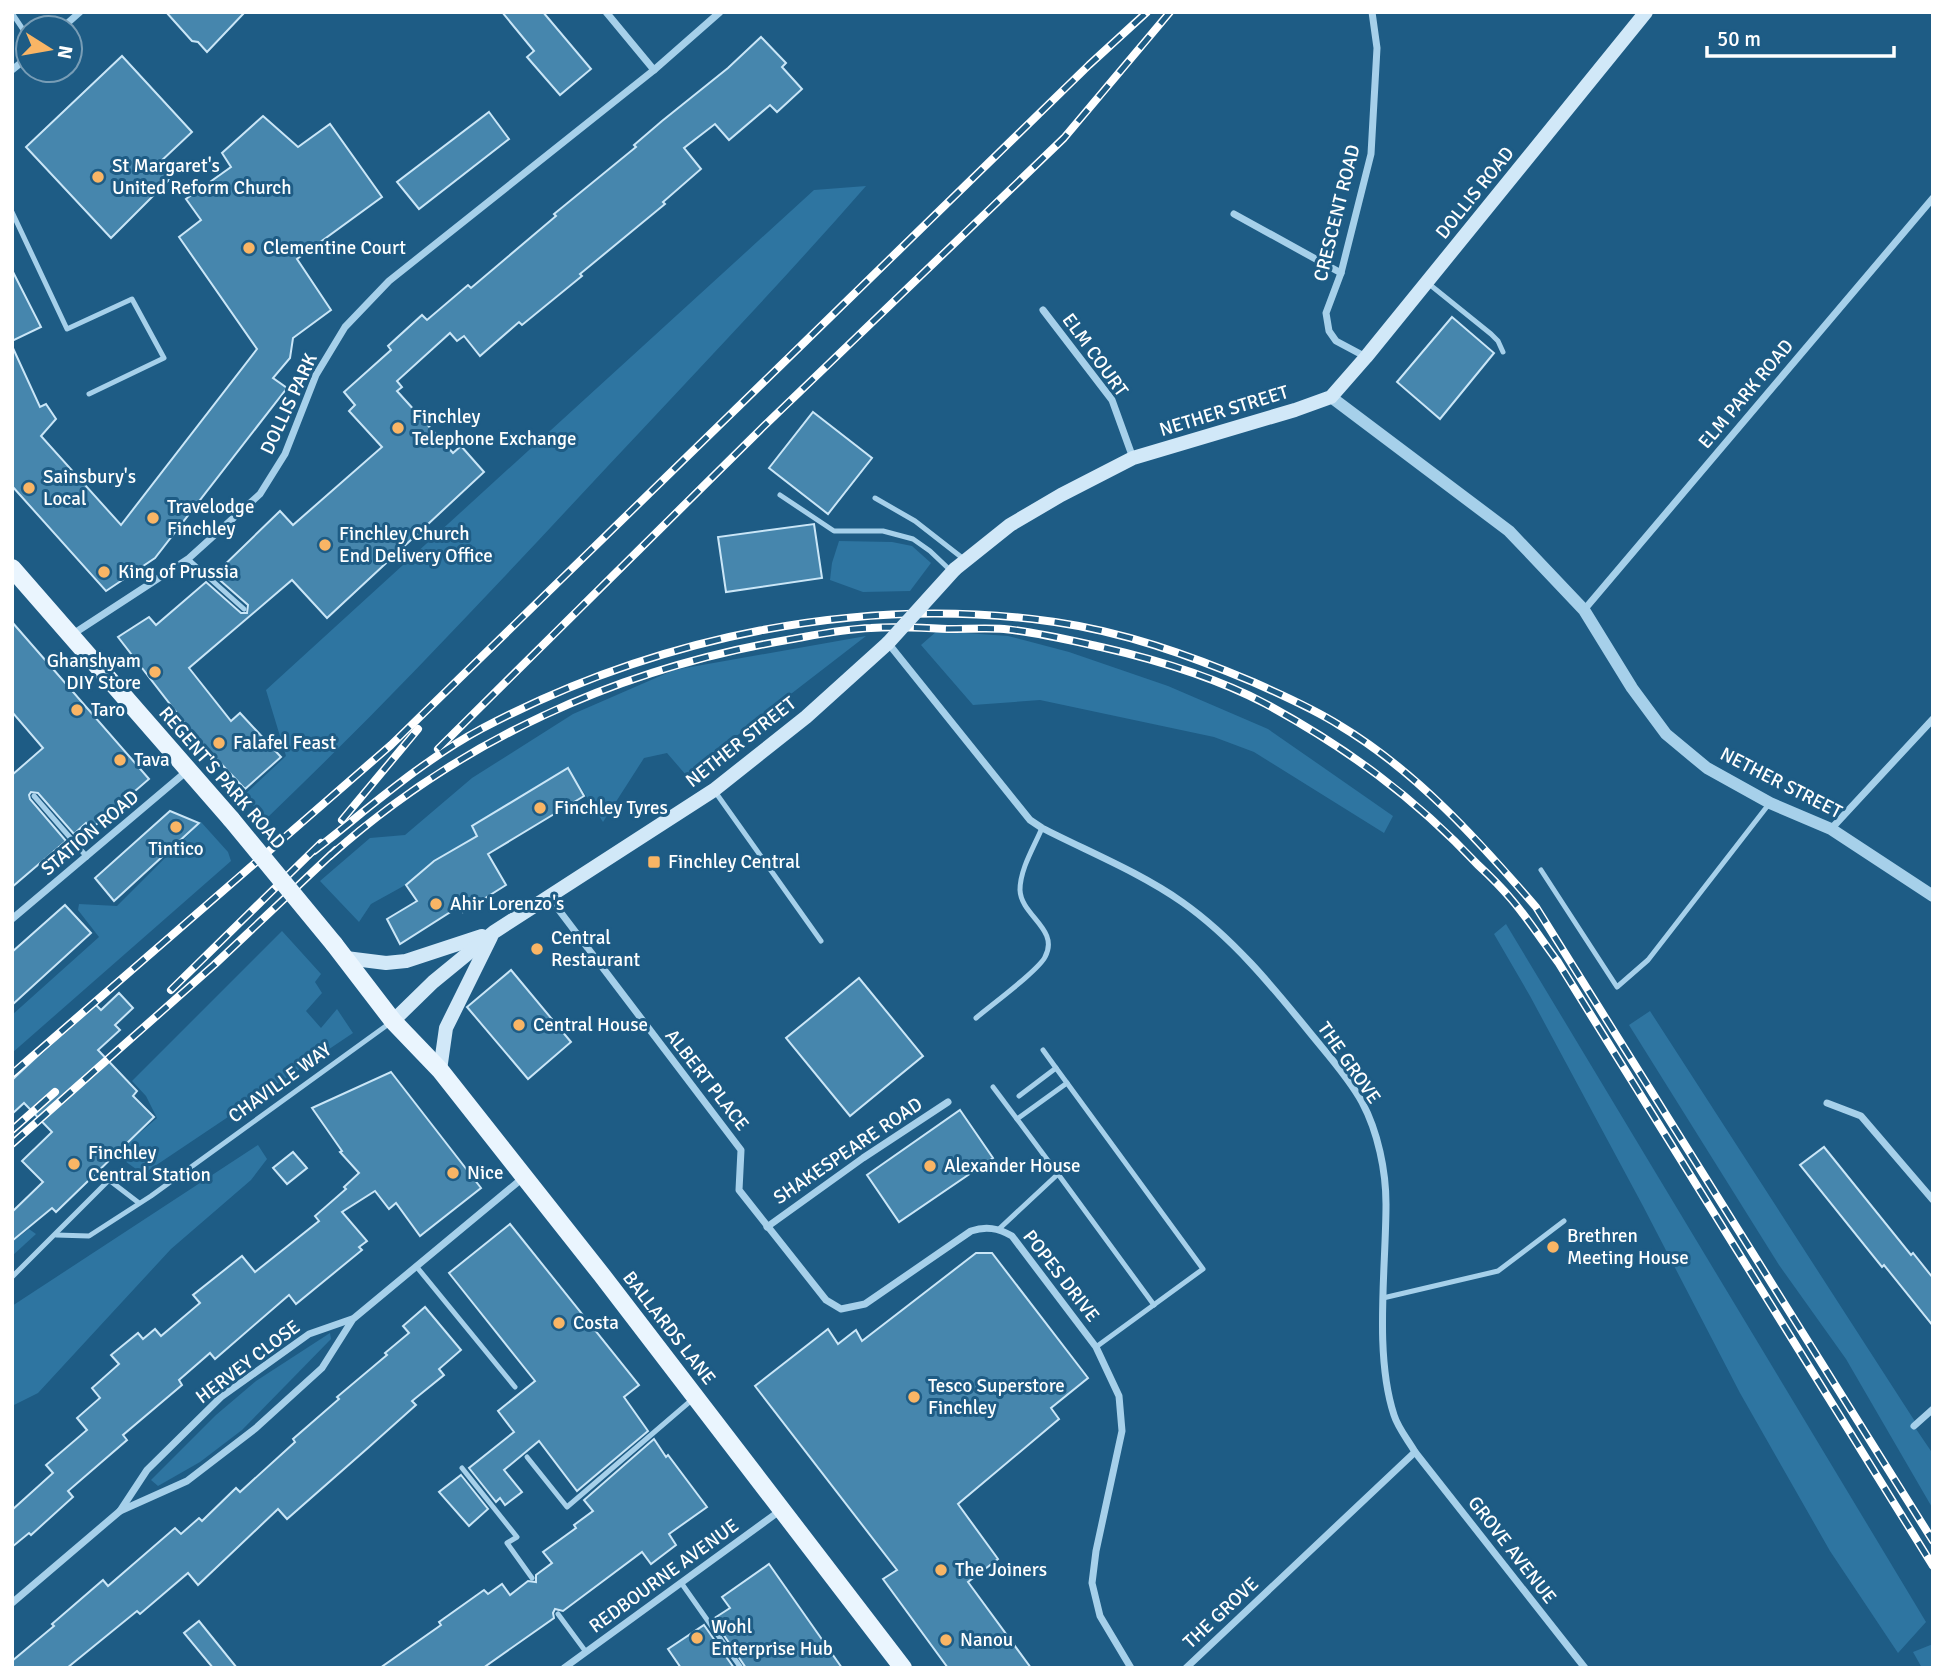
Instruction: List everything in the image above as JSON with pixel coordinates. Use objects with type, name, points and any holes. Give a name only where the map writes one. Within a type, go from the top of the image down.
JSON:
[{"type":"main road","name":"DOLLIS ROAD","points":[[1331,397],[1646,12]]},
{"type":"main road","name":"NETHER STREET","points":[[393,1021],[433,982],[494,932],[714,790],[806,717],[888,643],[957,567],[1020,519],[1060,495],[1133,458],[1331,397]]},
{"type":"main road","name":"REGENT'S PARK ROAD","points":[[12,568],[231,819],[346,958],[393,1021]]},
{"type":"main road","name":"NETHER STREET","points":[[346,958],[406,961],[494,932]]},
{"type":"main road","points":[[440,1070],[446,1028],[494,932]]},
{"type":"main road","name":"BALLARDS LANE","points":[[393,1021],[440,1070],[696,1397],[903,1668]]},
{"type":"street","points":[[606,12],[654,70]]},
{"type":"street","name":"DOLLIS PARK","points":[[71,635],[188,559],[260,494],[285,454],[316,375],[345,327],[389,281],[654,70],[720,12]]},
{"type":"street","name":"CRESCENT ROAD","points":[[1366,357],[1336,341],[1329,331],[1326,313],[1342,273],[1371,154],[1377,48],[1372,12]]},
{"type":"street","name":"ELM PARK ROAD","points":[[1584,610],[1933,198]]},
{"type":"street","points":[[1234,214],[1342,273]]},
{"type":"street","name":"ELM COURT","points":[[1043,310],[1112,400],[1133,458]]},
{"type":"street","name":"NETHER STREET","points":[[1331,397],[1509,531],[1584,610],[1632,688],[1666,734],[1707,768],[1770,803],[1831,829],[1933,896]]},
{"type":"street","name":"THE GROVE","points":[[888,643],[1030,820],[1134,873],[1183,902],[1213,927],[1268,981],[1362,1102],[1376,1136],[1386,1202],[1383,1298],[1386,1380],[1394,1418],[1415,1451],[1186,1668]]},
{"type":"street","points":[[1831,829],[1933,719]]},
{"type":"street","name":"STATION ROAD","points":[[12,919],[188,770]]},
{"type":"street","name":"ALBERT PLACE","points":[[548,897],[741,1150],[738,1191]]},
{"type":"street","name":"SHAKESPEARE ROAD","points":[[767,1227],[863,1158],[948,1102]]},
{"type":"street","points":[[1827,1103],[1861,1116],[1933,1200]]},
{"type":"street","name":"HERVEY CLOSE","points":[[120,1511],[187,1481],[256,1428],[321,1368],[353,1319],[524,1177]]},
{"type":"street","name":"POPES DRIVE","points":[[738,1191],[826,1300],[841,1309],[865,1304],[971,1231],[981,1228],[999,1229],[1012,1236],[1096,1347],[1119,1396],[1122,1430],[1096,1550],[1092,1583],[1100,1616],[1131,1668]]},
{"type":"street","name":"HERVEY CLOSE","points":[[12,1603],[120,1511],[147,1470],[221,1397],[309,1334],[353,1319]]},
{"type":"street","points":[[1914,1426],[1933,1409]]},
{"type":"street","name":"GROVE AVENUE","points":[[1415,1451],[1585,1668]]},
{"type":"street","name":"REDBOURNE AVENUE","points":[[564,1668],[782,1510]]},
{"type":"lane","points":[[12,212],[67,329],[132,299],[164,358],[89,394]]},
{"type":"lane","points":[[1427,282],[1498,341],[1503,352]]},
{"type":"lane","points":[[780,495],[834,531],[883,531],[913,539],[957,567]]},
{"type":"lane","points":[[875,498],[915,521],[957,567]]},
{"type":"lane","points":[[188,559],[244,609]]},
{"type":"lane","points":[[714,790],[821,941]]},
{"type":"lane","points":[[34,796],[87,857]]},
{"type":"lane","points":[[1541,870],[1617,988],[1648,960],[1770,803]]},
{"type":"lane","points":[[976,1018],[1040,964],[1048,951],[1047,936],[1021,897],[1020,887],[1042,828]]},
{"type":"lane","name":"CHAVILLE WAY","points":[[56,1235],[89,1236],[393,1021]]},
{"type":"lane","points":[[1043,1050],[1203,1269],[1096,1347]]},
{"type":"lane","points":[[1019,1096],[1056,1068]]},
{"type":"lane","points":[[1017,1119],[1067,1083]]},
{"type":"lane","points":[[993,1087],[1154,1305]]},
{"type":"lane","points":[[999,1229],[1058,1174]]},
{"type":"lane","points":[[12,1277],[109,1181],[139,1203]]},
{"type":"lane","points":[[1383,1298],[1498,1271],[1564,1222]]},
{"type":"lane","points":[[416,1266],[515,1387]]},
{"type":"lane","points":[[527,1457],[567,1507],[696,1397]]},
{"type":"lane","points":[[462,1468],[517,1537],[507,1543],[532,1578]]},
{"type":"lane","points":[[682,1584],[741,1668]]},
{"type":"lane","points":[[558,1614],[586,1652]]},
{"type":"shaded area","points":[[866,186],[770,293],[524,556],[311,775],[267,818],[243,796],[286,756],[266,690],[814,190]]},
{"type":"shaded area","points":[[839,541],[892,542],[912,546],[931,563],[910,591],[863,592],[830,580]]},
{"type":"shaded area","points":[[937,631],[1008,636],[1069,652],[1168,686],[1268,729],[1393,816],[1384,833],[1254,752],[1214,737],[1040,700],[973,705],[921,645]]},
{"type":"shaded area","points":[[866,636],[686,775],[667,753],[644,758],[603,822],[568,768],[472,826],[477,836],[434,861],[409,883],[371,904],[359,922],[320,881],[370,838],[405,835],[472,778],[573,714],[674,670]]},
{"type":"shaded area","points":[[201,822],[228,852],[231,861],[12,1053],[12,1015],[99,937],[78,910],[79,904],[117,906]]},
{"type":"shaded area","points":[[1506,924],[1926,1622],[1898,1653],[1830,1551],[1740,1393],[1643,1206],[1494,934]]},
{"type":"shaded area","points":[[282,931],[321,974],[315,982],[322,993],[306,1011],[321,1028],[337,1009],[353,1033],[143,1174],[115,1154],[157,1118],[146,1096],[132,1081]]},
{"type":"shaded area","points":[[1650,1011],[1916,1423],[1914,1426],[1933,1454],[1933,1509],[1846,1359],[1779,1265],[1629,1025]]},
{"type":"shaded area","points":[[258,1145],[267,1159],[251,1180],[171,1249],[38,1393],[12,1406],[12,1306]]},
{"type":"shaded area","points":[[29,1229],[36,1234],[12,1256],[12,1242]]},
{"type":"shaded area","points":[[330,1333],[331,1339],[242,1430],[200,1462],[158,1486],[151,1480],[216,1415],[256,1381]]},
{"type":"shaded area","points":[[1933,1644],[1933,1668],[1922,1668],[1913,1652]]},
{"type":"building","points":[[166,12],[245,12],[207,52],[198,42],[192,41]]},
{"type":"building","points":[[502,12],[543,12],[591,69],[560,95],[527,57],[534,51]]},
{"type":"building","points":[[761,37],[786,63],[782,67],[802,89],[777,112],[770,105],[729,140],[715,124],[684,148],[701,169],[663,202],[665,204],[580,274],[582,276],[522,325],[519,322],[480,356],[464,336],[457,341],[450,333],[397,381],[402,387],[397,391],[453,453],[461,446],[484,472],[327,618],[292,580],[189,668],[231,721],[240,713],[281,757],[245,789],[194,735],[118,637],[149,617],[156,625],[206,582],[241,613],[247,613],[248,605],[214,575],[280,511],[293,525],[382,447],[349,411],[355,405],[344,392],[391,350],[388,346],[422,315],[427,320],[468,285],[471,288]]},
{"type":"building","points":[[122,56],[192,132],[159,163],[172,177],[111,238],[26,147]]},
{"type":"building","points":[[489,112],[509,139],[419,209],[397,182]]},
{"type":"building","points":[[263,116],[298,147],[330,124],[382,197],[297,259],[331,310],[293,338],[290,358],[273,378],[287,388],[155,558],[106,591],[12,486],[12,346],[40,407],[46,404],[56,419],[41,436],[121,525],[257,349],[179,237],[201,220],[186,199],[231,167],[222,153]]},
{"type":"building","points":[[12,270],[41,327],[12,341]]},
{"type":"building","points":[[1452,317],[1494,353],[1440,419],[1397,382]]},
{"type":"building","points":[[813,412],[872,458],[828,514],[769,468]]},
{"type":"building","points":[[814,524],[822,578],[726,592],[718,537]]},
{"type":"building","points":[[12,622],[149,779],[91,829],[86,823],[74,834],[38,793],[31,792],[30,799],[66,841],[12,887],[12,775],[43,748],[12,712]]},
{"type":"building","points":[[568,768],[584,796],[488,854],[506,885],[463,912],[460,906],[400,944],[387,919],[417,901],[406,885],[434,861],[477,836],[472,826]]},
{"type":"building","points":[[170,811],[199,823],[114,901],[95,878]]},
{"type":"building","points":[[65,905],[91,933],[12,1005],[12,952]]},
{"type":"building","name":"Central House","points":[[511,970],[571,1042],[528,1079],[467,1007]]},
{"type":"building","points":[[859,978],[923,1056],[850,1116],[786,1038]]},
{"type":"building","points":[[119,993],[133,1008],[115,1025],[120,1030],[98,1050],[137,1091],[133,1096],[154,1117],[56,1212],[52,1208],[12,1241],[12,1212],[43,1182],[22,1161],[52,1132],[24,1103],[12,1114],[12,1080],[94,1003],[101,1010]]},
{"type":"building","points":[[391,1072],[481,1188],[420,1236],[396,1203],[389,1209],[375,1191],[342,1212],[367,1241],[359,1247],[362,1250],[296,1304],[289,1295],[215,1359],[210,1353],[179,1380],[182,1385],[123,1435],[127,1440],[68,1491],[73,1497],[31,1535],[29,1533],[12,1547],[12,1510],[53,1473],[46,1465],[87,1430],[77,1418],[100,1398],[92,1388],[119,1364],[111,1355],[138,1333],[143,1339],[155,1329],[161,1336],[200,1303],[193,1295],[242,1256],[255,1272],[319,1221],[315,1216],[346,1189],[344,1187],[359,1173],[340,1152],[342,1151],[312,1108]]},
{"type":"building","name":"Alexander House","points":[[960,1110],[993,1158],[899,1222],[867,1175]]},
{"type":"building","points":[[1824,1147],[1911,1255],[1913,1253],[1933,1278],[1933,1326],[1800,1165]]},
{"type":"building","points":[[293,1152],[307,1168],[287,1184],[273,1168]]},
{"type":"building","points":[[510,1224],[639,1385],[624,1397],[648,1431],[577,1491],[539,1441],[504,1470],[522,1492],[505,1505],[500,1498],[496,1502],[469,1468],[514,1432],[498,1411],[535,1381],[449,1273]]},
{"type":"building","name":"Tesco Superstore Finchley","points":[[976,1253],[992,1253],[1088,1378],[1051,1408],[1059,1419],[958,1504],[998,1559],[968,1582],[1031,1668],[948,1668],[883,1579],[897,1570],[755,1386],[828,1329],[838,1344],[856,1330],[862,1341]]},
{"type":"building","points":[[425,1307],[461,1350],[439,1369],[444,1375],[412,1401],[416,1405],[287,1519],[278,1509],[198,1585],[188,1573],[140,1614],[137,1611],[67,1668],[12,1668],[12,1661],[103,1580],[108,1586],[175,1528],[181,1534],[199,1518],[202,1521],[236,1488],[240,1492],[295,1442],[293,1439],[339,1399],[337,1397],[409,1333],[403,1326]]},
{"type":"building","points":[[654,1439],[707,1507],[669,1534],[676,1545],[651,1564],[642,1552],[563,1611],[555,1609],[554,1618],[483,1668],[380,1668],[441,1625],[439,1622],[484,1590],[488,1594],[502,1584],[510,1595],[528,1581],[536,1582],[536,1575],[552,1563],[543,1552],[576,1528],[574,1525],[593,1511],[584,1500]]},
{"type":"building","points":[[461,1475],[488,1509],[469,1526],[439,1492]]},
{"type":"building","points":[[769,1564],[842,1668],[746,1668],[713,1619],[730,1608],[722,1597]]},
{"type":"building","points":[[199,1621],[237,1668],[213,1668],[184,1633]]},
{"type":"building","name":"Wohl Enterprise Hub","points":[[704,1625],[734,1668],[681,1668],[668,1649]]},
{"type":"railway","points":[[12,1074],[391,745],[1089,65],[1147,12]]},
{"type":"railway","points":[[438,749],[762,428],[1064,138],[1170,12]]},
{"type":"railway","points":[[314,851],[416,771],[481,729],[548,697],[617,670],[688,647],[760,630],[834,619],[908,614],[981,615],[1055,622],[1081,626],[1156,646],[1253,682],[1329,719],[1394,763],[1468,832],[1536,907],[1933,1541]]},
{"type":"railway","points":[[330,856],[380,815],[432,778],[486,745],[543,716],[662,670],[724,653],[818,634],[890,627],[1016,630],[1144,658],[1186,670],[1247,694],[1324,738],[1405,796],[1454,841],[1518,908],[1558,962],[1933,1566]]},
{"type":"railway","points":[[342,820],[418,729]]},
{"type":"railway","points":[[171,990],[321,843]]},
{"type":"railway","points":[[12,1144],[214,965],[336,850]]},
{"type":"railway","points":[[12,1130],[55,1092]]},
{"type":"place","name":"St Margaret's United Reform Church","points":[[98,177]]},
{"type":"place","name":"Clementine Court","points":[[249,248]]},
{"type":"place","name":"Finchley Telephone Exchange","points":[[398,428]]},
{"type":"place","name":"Sainsbury's Local","points":[[29,488]]},
{"type":"place","name":"Travelodge Finchley","points":[[153,518]]},
{"type":"place","name":"Finchley Church End Delivery Office","points":[[325,545]]},
{"type":"place","name":"King of Prussia","points":[[104,572]]},
{"type":"place","name":"Ghanshyam DIY Store","points":[[155,672]]},
{"type":"place","name":"Taro","points":[[77,710]]},
{"type":"place","name":"Falafel Feast","points":[[219,743]]},
{"type":"place","name":"Tava","points":[[120,760]]},
{"type":"place","name":"Finchley Tyres","points":[[540,808]]},
{"type":"place","name":"Tintico","points":[[176,827]]},
{"type":"place","name":"Finchley Central","points":[[654,862]]},
{"type":"place","name":"Ahir Lorenzo's","points":[[436,904]]},
{"type":"place","name":"Central Restaurant","points":[[537,949]]},
{"type":"place","name":"Central House","points":[[519,1025]]},
{"type":"place","name":"Finchley Central Station","points":[[74,1164]]},
{"type":"place","name":"Alexander House","points":[[930,1166]]},
{"type":"place","name":"Nice","points":[[453,1173]]},
{"type":"place","name":"Brethren Meeting House","points":[[1553,1247]]},
{"type":"place","name":"Costa","points":[[559,1323]]},
{"type":"place","name":"Tesco Superstore Finchley","points":[[914,1397]]},
{"type":"place","name":"The Joiners","points":[[941,1570]]},
{"type":"place","name":"Wohl Enterprise Hub","points":[[697,1638]]},
{"type":"place","name":"Nanou","points":[[946,1640]]}]
